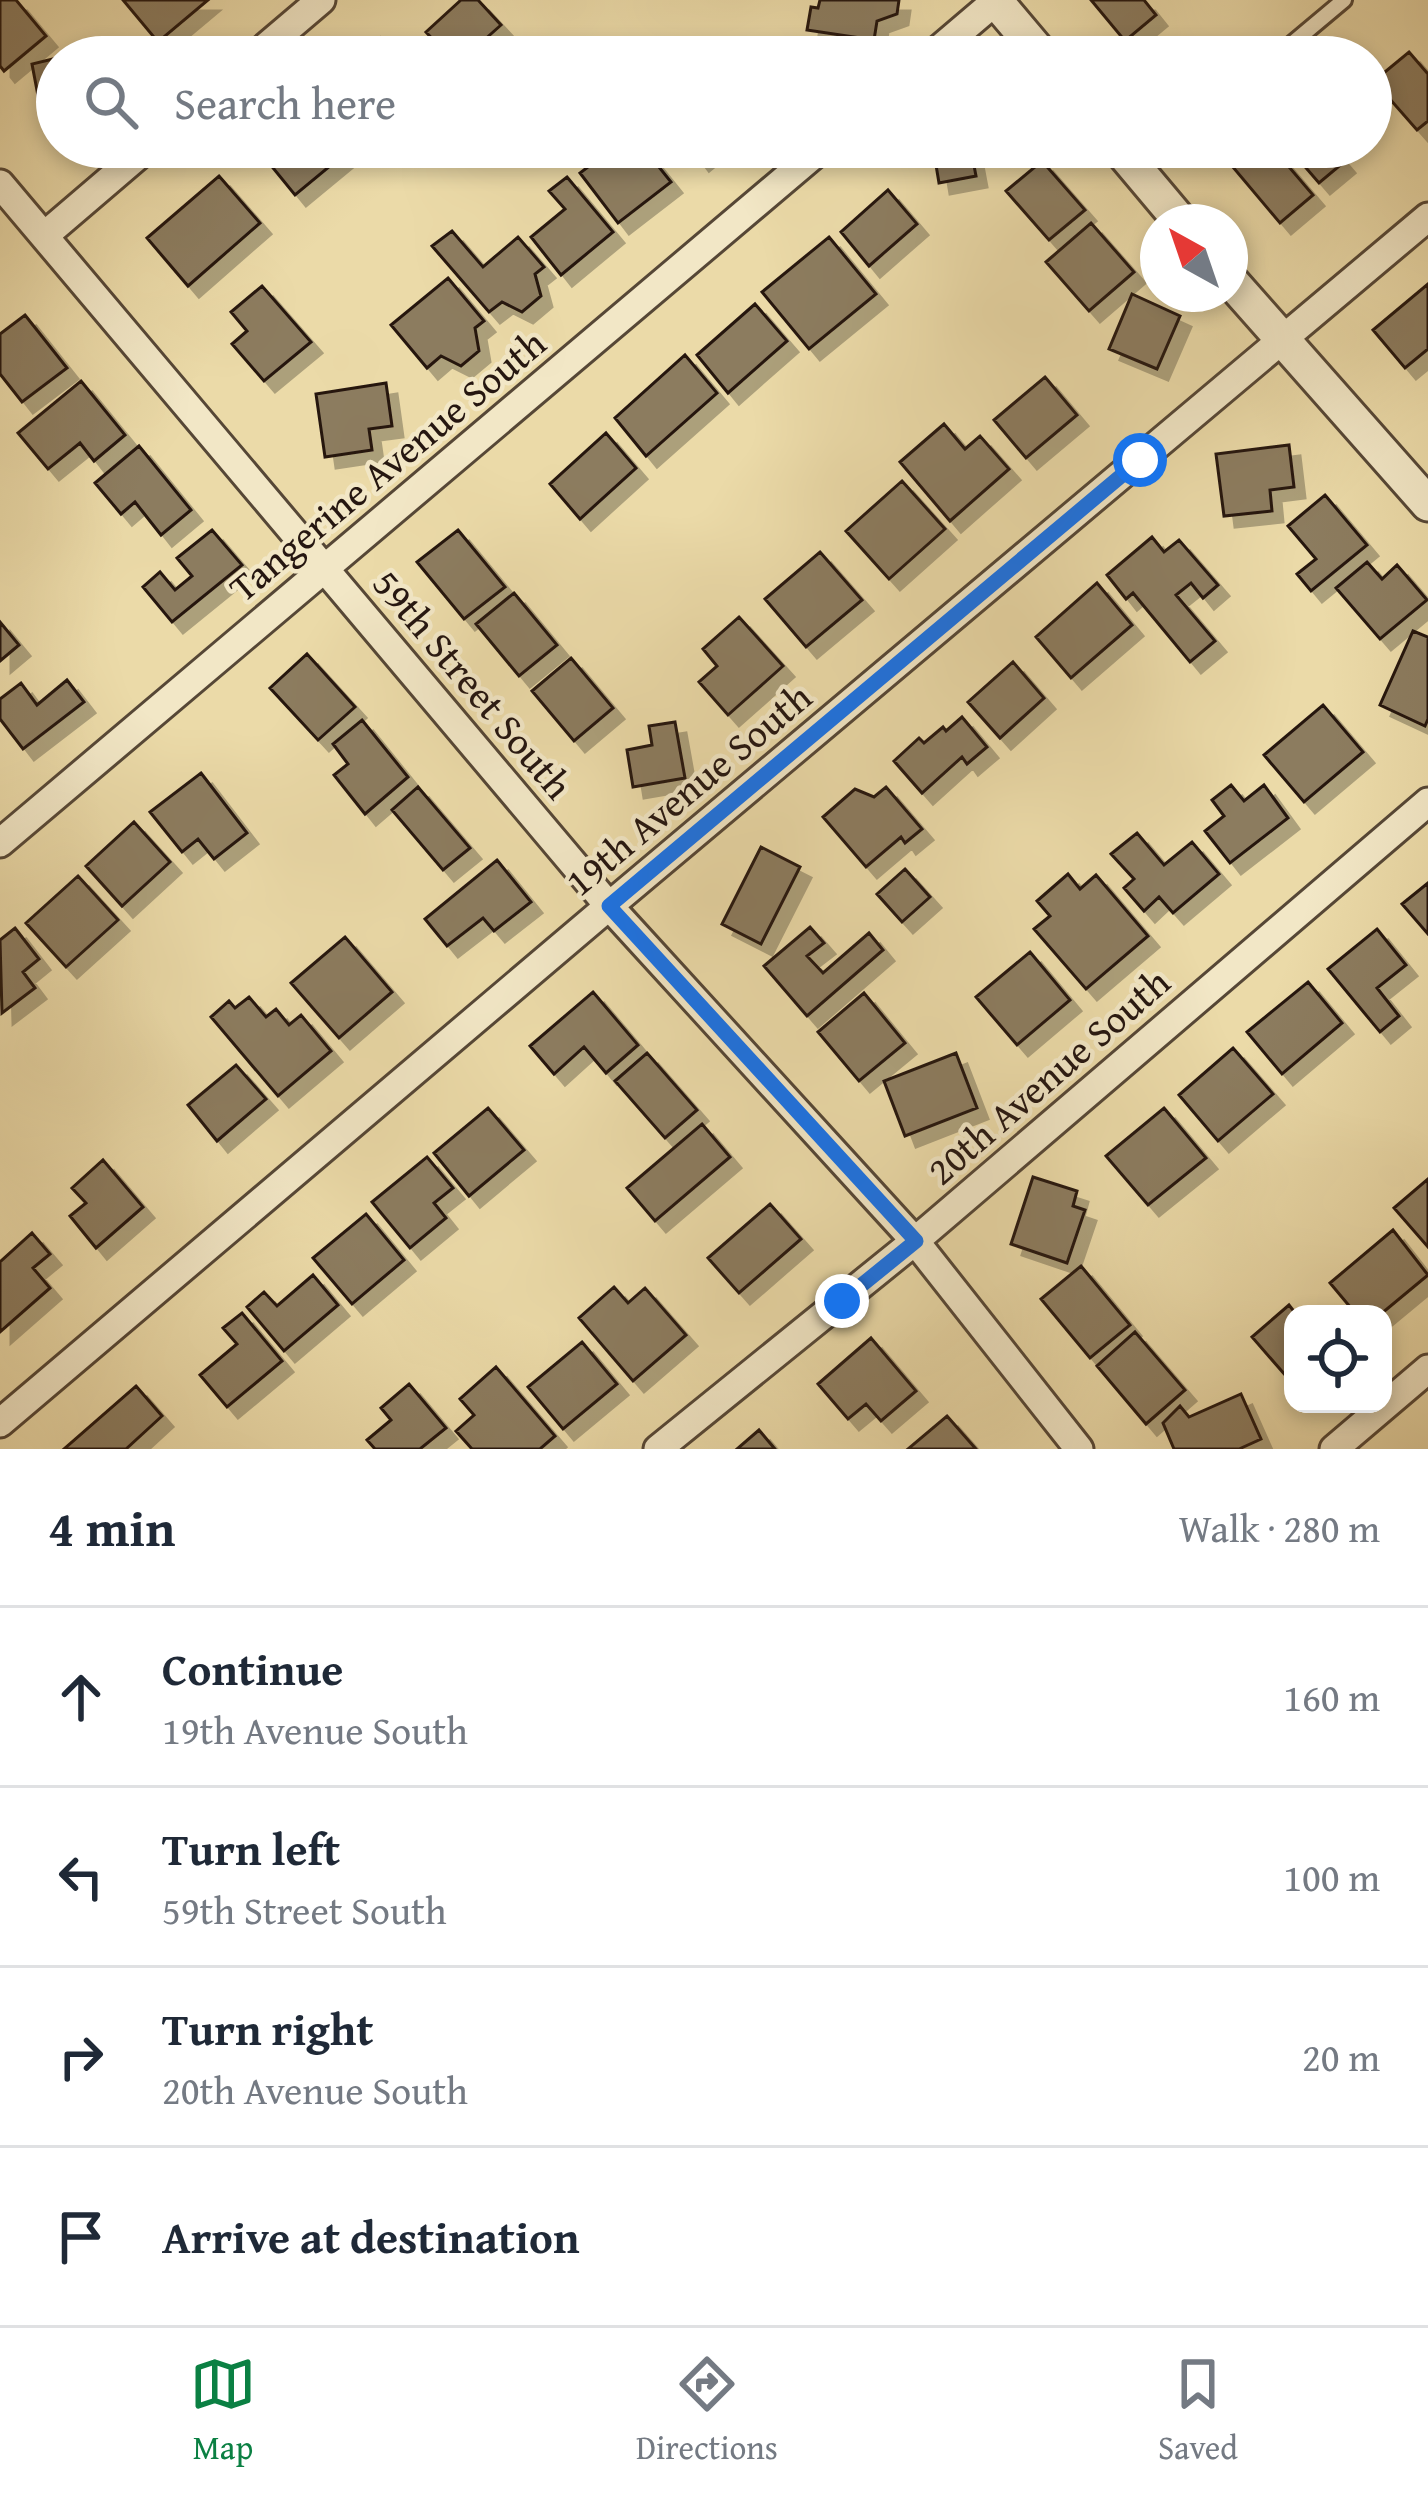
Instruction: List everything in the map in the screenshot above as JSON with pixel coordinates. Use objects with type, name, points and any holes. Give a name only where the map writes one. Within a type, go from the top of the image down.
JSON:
[{"type":"street","points":[[279,36],[321,0]]},
{"type":"street","points":[[954,36],[996,0],[1025,36]]},
{"type":"street","points":[[44,236],[123,168]]},
{"type":"street","name":"Tangerine Avenue South","points":[[3,835],[799,168]]},
{"type":"street","points":[[1136,168],[1166,204]]},
{"type":"street","name":"59th Street South","points":[[0,184],[609,906],[916,1241],[1079,1449]]},
{"type":"street","name":"19th Avenue South","points":[[0,1423],[1428,218]]},
{"type":"street","points":[[1248,302],[1428,504]]},
{"type":"street","name":"20th Avenue South","points":[[658,1449],[916,1241],[1428,802]]},
{"type":"street","points":[[1334,1449],[1428,1369]]},
{"type":"lane","points":[[1301,36],[1344,0]]},
{"type":"building","points":[[0,0],[16,0],[46,36],[36,36],[36,44],[4,71],[0,66]]},
{"type":"building","points":[[123,0],[208,0],[165,36],[153,36]]},
{"type":"building","points":[[461,0],[478,0],[501,25],[489,36],[430,36],[426,32]]},
{"type":"building","points":[[820,0],[899,0],[897,14],[877,21],[875,36],[807,30],[811,7],[818,8]]},
{"type":"building","points":[[1091,0],[1144,0],[1156,15],[1131,36],[1121,36]]},
{"type":"building","points":[[1409,52],[1428,74],[1428,121],[1417,130],[1392,102],[1392,66]]},
{"type":"building","points":[[273,168],[328,168],[295,195]]},
{"type":"building","points":[[587,168],[660,168],[671,182],[618,223],[580,173]]},
{"type":"building","points":[[936,168],[974,168],[976,176],[939,183]]},
{"type":"building","points":[[1034,168],[1048,168],[1085,210],[1049,240],[1006,191]]},
{"type":"building","points":[[1234,168],[1290,168],[1313,195],[1280,223]]},
{"type":"building","points":[[1306,168],[1337,168],[1319,183]]},
{"type":"building","points":[[219,176],[260,223],[188,286],[147,238]]},
{"type":"building","points":[[567,177],[613,232],[561,275],[531,237],[565,209],[549,191]]},
{"type":"building","points":[[888,190],[917,224],[869,266],[841,232]]},
{"type":"building","points":[[1091,223],[1134,272],[1089,311],[1046,262]]},
{"type":"building","points":[[452,231],[483,267],[518,237],[544,267],[535,274],[541,296],[522,312],[502,302],[489,312],[432,246]]},
{"type":"building","points":[[829,237],[876,294],[809,349],[762,292]]},
{"type":"building","points":[[448,278],[484,321],[475,328],[479,351],[461,366],[441,356],[427,368],[391,325]]},
{"type":"building","points":[[1428,284],[1428,349],[1405,368],[1373,330]]},
{"type":"building","points":[[262,286],[311,342],[264,381],[232,344],[247,331],[231,312]]},
{"type":"building","points":[[1132,294],[1140,298],[1140,312],[1180,316],[1157,369],[1109,349]]},
{"type":"building","points":[[755,304],[787,341],[728,393],[697,355]]},
{"type":"building","points":[[25,315],[67,368],[22,402],[0,374],[0,334]]},
{"type":"building","points":[[685,355],[717,393],[646,456],[615,418]]},
{"type":"building","points":[[1045,377],[1077,415],[1026,458],[994,420]]},
{"type":"building","points":[[81,381],[125,435],[94,461],[80,443],[48,469],[18,433]]},
{"type":"building","points":[[386,383],[392,426],[369,429],[372,450],[325,457],[316,394]]},
{"type":"building","points":[[944,424],[965,449],[980,436],[1009,469],[950,521],[900,462]]},
{"type":"building","points":[[606,433],[636,468],[580,519],[550,484]]},
{"type":"building","points":[[1289,445],[1294,487],[1270,490],[1272,511],[1224,516],[1216,454]]},
{"type":"building","points":[[139,446],[191,510],[161,535],[135,502],[121,514],[95,483]]},
{"type":"building","points":[[902,481],[945,529],[889,579],[846,531]]},
{"type":"building","points":[[1325,495],[1367,545],[1311,591],[1297,574],[1316,559],[1288,526]]},
{"type":"building","points":[[212,530],[242,565],[172,622],[143,587],[160,572],[175,590],[192,576],[177,558]]},
{"type":"building","points":[[458,530],[505,587],[464,619],[417,562]]},
{"type":"building","points":[[1152,537],[1164,552],[1179,540],[1218,585],[1203,598],[1191,583],[1176,595],[1215,641],[1190,662],[1133,593],[1126,599],[1107,575]]},
{"type":"building","points":[[820,552],[862,600],[806,647],[765,599]]},
{"type":"building","points":[[1367,562],[1382,579],[1397,565],[1427,600],[1380,639],[1336,588]]},
{"type":"building","points":[[1097,583],[1132,625],[1071,678],[1036,637]]},
{"type":"building","points":[[514,593],[557,645],[519,676],[476,624]]},
{"type":"building","points":[[739,617],[783,666],[728,715],[699,682],[717,666],[703,649]]},
{"type":"building","points":[[0,622],[19,645],[0,661]]},
{"type":"building","points":[[1413,631],[1428,637],[1425,726],[1380,705]]},
{"type":"building","points":[[307,654],[355,707],[318,740],[270,688]]},
{"type":"building","points":[[571,658],[613,708],[574,741],[532,691]]},
{"type":"building","points":[[1013,662],[1044,698],[1000,738],[968,702]]},
{"type":"building","points":[[67,680],[84,702],[23,749],[0,719],[0,699],[21,683],[37,705]]},
{"type":"building","points":[[1323,705],[1363,752],[1304,802],[1264,755]]},
{"type":"building","points":[[962,717],[987,747],[967,764],[962,757],[922,793],[894,761],[919,738],[924,743]]},
{"type":"building","points":[[362,720],[408,777],[365,814],[334,775],[348,764],[333,744]]},
{"type":"building","points":[[675,722],[685,778],[633,787],[627,750],[652,745],[649,726]]},
{"type":"building","points":[[201,773],[247,833],[214,859],[198,839],[182,852],[150,812]]},
{"type":"building","points":[[1231,785],[1244,801],[1264,785],[1288,818],[1230,863],[1205,831],[1224,816],[1212,800]]},
{"type":"building","points":[[418,787],[470,848],[443,870],[392,810]]},
{"type":"building","points":[[886,787],[922,829],[905,843],[901,837],[866,867],[823,817],[855,789],[874,797]]},
{"type":"building","points":[[134,822],[170,862],[122,906],[86,866]]},
{"type":"building","points":[[1137,833],[1164,865],[1192,842],[1219,874],[1173,913],[1159,897],[1144,911],[1124,888],[1134,879],[1111,854]]},
{"type":"building","points":[[761,847],[800,867],[761,944],[722,924]]},
{"type":"building","points":[[497,860],[531,902],[494,931],[483,918],[447,946],[425,919]]},
{"type":"building","points":[[905,869],[930,897],[902,922],[877,894]]},
{"type":"building","points":[[1068,874],[1080,889],[1096,875],[1148,936],[1086,989],[1034,929],[1050,916],[1037,901]]},
{"type":"building","points":[[78,876],[118,920],[66,967],[26,923]]},
{"type":"building","points":[[1428,883],[1428,934],[1402,904]]},
{"type":"building","points":[[810,927],[824,943],[807,956],[823,973],[869,933],[883,950],[807,1016],[764,966]]},
{"type":"building","points":[[15,928],[39,959],[23,972],[35,988],[2,1013],[0,940]]},
{"type":"building","points":[[1377,929],[1406,965],[1377,988],[1399,1016],[1380,1032],[1328,969]]},
{"type":"building","points":[[345,937],[392,992],[339,1038],[291,983]]},
{"type":"building","points":[[1030,952],[1070,1000],[1017,1045],[976,997]]},
{"type":"building","points":[[1308,982],[1342,1023],[1282,1074],[1247,1032]]},
{"type":"building","points":[[593,992],[638,1045],[606,1073],[584,1047],[554,1074],[530,1046]]},
{"type":"building","points":[[864,993],[905,1043],[859,1081],[818,1032]]},
{"type":"building","points":[[249,997],[266,1017],[276,1009],[289,1025],[301,1015],[331,1051],[278,1096],[211,1017],[229,1001],[235,1008]]},
{"type":"building","points":[[1233,1048],[1273,1094],[1218,1141],[1179,1095]]},
{"type":"building","points":[[647,1053],[697,1110],[665,1138],[615,1081]]},
{"type":"building","points":[[956,1053],[977,1108],[905,1136],[884,1081]]},
{"type":"building","points":[[236,1065],[266,1099],[217,1141],[188,1105]]},
{"type":"building","points":[[488,1108],[524,1150],[469,1196],[434,1153]]},
{"type":"building","points":[[1164,1108],[1206,1158],[1148,1205],[1106,1156]]},
{"type":"building","points":[[702,1124],[730,1157],[655,1221],[627,1188]]},
{"type":"building","points":[[427,1157],[453,1188],[434,1203],[446,1218],[410,1248],[372,1202]]},
{"type":"building","points":[[103,1160],[143,1207],[96,1248],[70,1216],[86,1203],[72,1188]]},
{"type":"building","points":[[1033,1177],[1077,1191],[1073,1206],[1085,1210],[1067,1263],[1011,1244]]},
{"type":"building","points":[[1428,1179],[1428,1247],[1394,1208]]},
{"type":"building","points":[[770,1204],[801,1239],[739,1293],[708,1258]]},
{"type":"building","points":[[366,1214],[404,1260],[352,1304],[313,1258]]},
{"type":"building","points":[[1393,1230],[1428,1275],[1392,1305],[1348,1305],[1330,1283]]},
{"type":"building","points":[[32,1233],[50,1254],[33,1268],[50,1288],[0,1332],[0,1262]]},
{"type":"building","points":[[1081,1266],[1130,1325],[1090,1358],[1041,1299]]},
{"type":"building","points":[[313,1275],[338,1305],[284,1351],[247,1307],[264,1292],[277,1306]]},
{"type":"building","points":[[614,1287],[628,1303],[645,1288],[686,1335],[633,1381],[579,1318]]},
{"type":"building","points":[[1284,1309],[1284,1374],[1252,1337]]},
{"type":"building","points":[[242,1313],[282,1361],[227,1407],[200,1375],[237,1344],[223,1328]]},
{"type":"building","points":[[1135,1332],[1185,1390],[1146,1424],[1097,1366]]},
{"type":"building","points":[[871,1338],[916,1391],[881,1421],[866,1404],[848,1419],[818,1384]]},
{"type":"building","points":[[582,1342],[617,1384],[563,1429],[528,1387]]},
{"type":"building","points":[[496,1367],[555,1436],[540,1449],[472,1449],[456,1431],[474,1415],[460,1399]]},
{"type":"building","points":[[409,1384],[446,1428],[420,1449],[375,1449],[367,1440],[391,1420],[381,1408]]},
{"type":"building","points":[[136,1386],[162,1416],[126,1449],[64,1449]]},
{"type":"building","points":[[1241,1394],[1261,1439],[1239,1449],[1174,1449],[1163,1423],[1180,1406],[1189,1417]]},
{"type":"building","points":[[947,1416],[976,1449],[908,1449]]},
{"type":"building","points":[[759,1430],[775,1449],[737,1449]]},
{"type":"route","points":[[842,1301],[916,1241],[609,906],[1140,460]]}]
